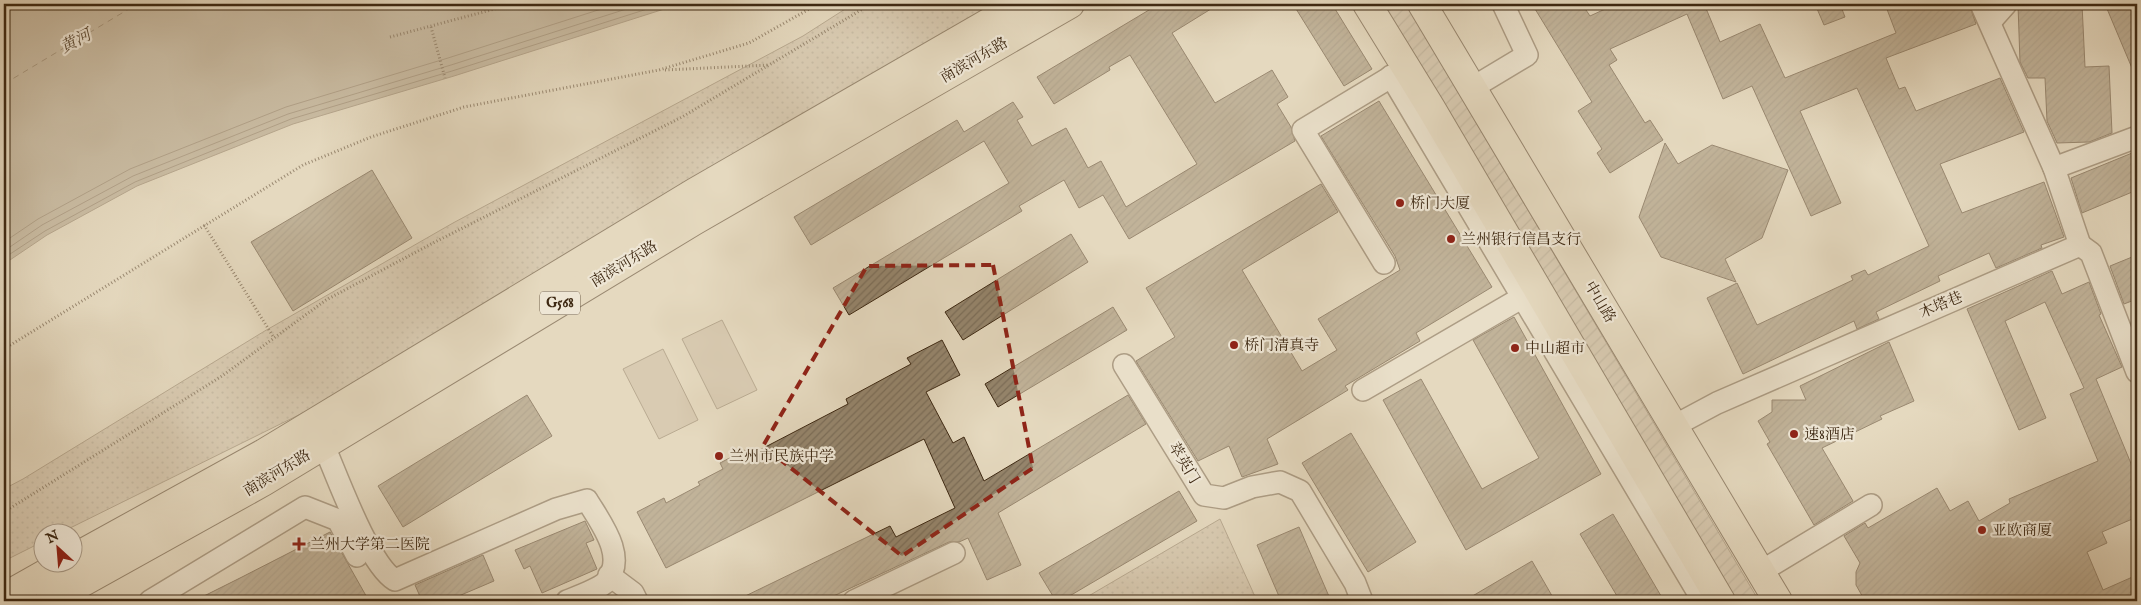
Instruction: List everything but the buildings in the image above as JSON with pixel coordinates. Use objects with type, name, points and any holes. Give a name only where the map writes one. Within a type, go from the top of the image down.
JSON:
[{"type":"main road","name":"南滨河东路","points":[[82,553],[264,453],[694,192],[1021,4]]},
{"type":"main road","name":"南滨河东路","points":[[49,601],[264,482],[719,206],[1070,4]]},
{"type":"main road","points":[[1367,4],[1399,72],[1530,293],[1721,601]]},
{"type":"main road","name":"中山路","points":[[1422,4],[1778,601]]},
{"type":"main road","points":[[4,597],[48,572]]},
{"type":"street","points":[[1472,88],[1527,55],[1502,4]]},
{"type":"street","points":[[2006,4],[1986,13],[2054,168],[2080,245],[2091,253],[2137,372]]},
{"type":"street","points":[[1384,263],[1303,130],[1399,72]]},
{"type":"street","points":[[2054,168],[2137,138]]},
{"type":"street","name":"木塔巷","points":[[1674,426],[1716,403],[2080,245]]},
{"type":"street","points":[[1363,390],[1530,293],[1703,601]]},
{"type":"street","name":"萃英门","points":[[1124,364],[1204,495],[1224,498],[1252,487],[1280,482],[1300,491],[1355,583],[1362,601]]},
{"type":"street","points":[[324,446],[370,549],[388,576],[395,580],[556,509],[587,500],[606,530],[614,558],[605,582],[567,601]]},
{"type":"street","points":[[1760,572],[1871,505]]},
{"type":"street","points":[[150,601],[305,507],[338,520],[357,556]]},
{"type":"street","points":[[854,601],[954,553]]},
{"type":"street","points":[[609,575],[633,593],[637,601]]},
{"type":"path","points":[[390,37],[513,4]]},
{"type":"path","points":[[4,349],[303,165],[372,137],[464,107],[659,70],[749,43],[818,4]]},
{"type":"path","points":[[4,512],[222,376],[326,300],[433,243],[682,117],[871,4]]},
{"type":"path","points":[[431,27],[445,78]]},
{"type":"path","points":[[659,70],[770,65]]},
{"type":"path","points":[[204,225],[274,338]]},
{"type":"highlighted area","points":[[993,265],[1033,468],[902,556],[763,446],[867,266]]},
{"type":"shaded area","points":[[853,4],[993,4],[629,218],[337,396],[82,522],[32,522],[32,547],[4,561],[4,489],[263,332],[453,223],[803,36]]},
{"type":"shaded area","points":[[1382,4],[1406,4],[1759,601],[1735,601]]},
{"type":"shaded area","points":[[722,320],[757,390],[717,409],[682,339]]},
{"type":"shaded area","points":[[663,349],[698,420],[659,439],[623,369]]},
{"type":"shaded area","points":[[1220,519],[1257,601],[1080,601]]},
{"type":"water","name":"黄河","points":[[4,4],[680,4],[454,76],[293,124],[137,186],[47,235],[4,264]]},
{"type":"ferry route","points":[[4,84],[137,4]]},
{"type":"place","name":"桥门大厦","points":[[1400,203]]},
{"type":"place","name":"兰州银行信昌支行","points":[[1451,239]]},
{"type":"place","name":"桥门清真寺","points":[[1234,345]]},
{"type":"place","name":"中山超市","points":[[1515,348]]},
{"type":"place","name":"速8酒店","points":[[1794,434]]},
{"type":"place","name":"兰州市民族中学","points":[[719,456]]},
{"type":"place","name":"亚欧商厦","points":[[1982,530]]},
{"type":"place","name":"兰州大学第二医院","points":[[299,544]]}]
